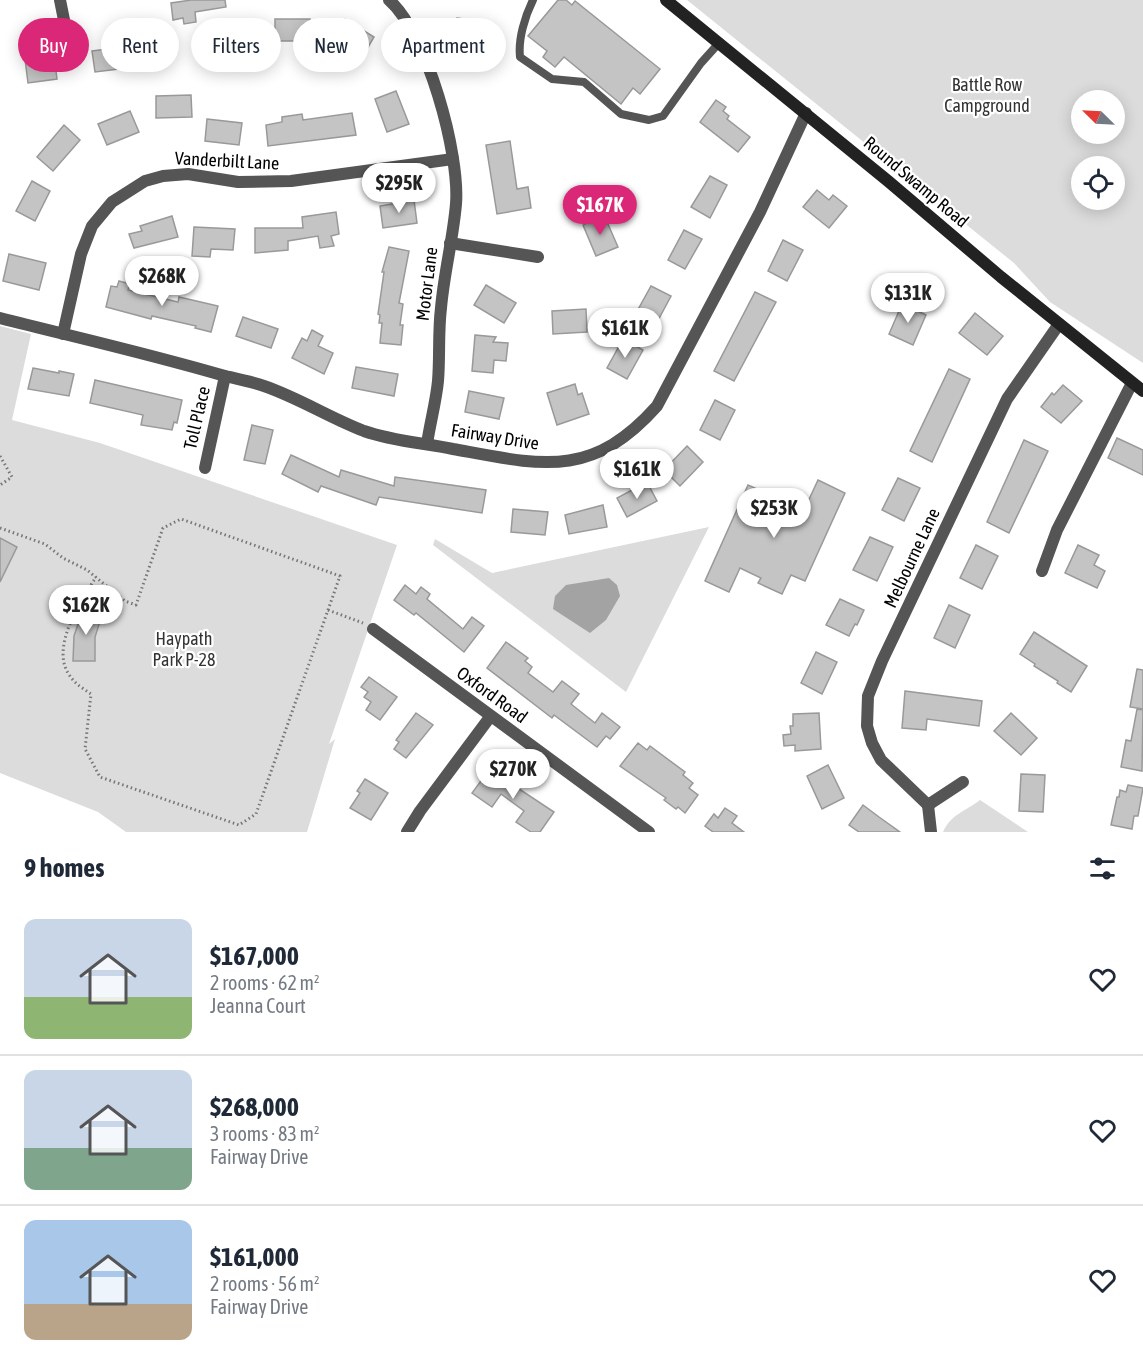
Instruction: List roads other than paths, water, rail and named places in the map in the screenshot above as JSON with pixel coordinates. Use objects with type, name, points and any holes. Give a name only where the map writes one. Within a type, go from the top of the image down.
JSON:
[{"type":"main road","name":"Round Swamp Road","points":[[666,0],[1143,391]]},
{"type":"street","points":[[60,0],[64,18]]},
{"type":"street","name":"Motor Lane","points":[[389,0],[400,10],[417,40],[443,111],[453,159],[456,202],[440,311],[438,382],[427,444]]},
{"type":"street","name":"Fairway Drive","points":[[0,318],[170,359],[265,387],[366,431],[404,441],[522,462],[554,463],[576,459],[600,452],[623,439],[638,428],[657,406],[760,212],[806,113]]},
{"type":"street","name":"Vanderbilt Lane","points":[[63,334],[81,254],[92,226],[112,202],[145,182],[163,176],[188,174],[238,182],[291,181],[453,159]]},
{"type":"street","points":[[450,243],[538,257]]},
{"type":"street","name":"Melbourne Lane","points":[[928,805],[881,760],[872,743],[867,726],[868,696],[882,661],[1007,399],[1059,324]]},
{"type":"street","name":"Toll Place","points":[[205,468],[225,376]]},
{"type":"street","points":[[1042,571],[1057,530],[1132,383]]},
{"type":"street","name":"Oxford Road","points":[[373,629],[649,832]]},
{"type":"street","points":[[407,832],[490,717]]},
{"type":"street","points":[[931,832],[928,805],[963,782]]},
{"type":"lane","points":[[531,3],[519,48],[520,57],[552,79],[584,82],[621,114],[635,118],[649,120],[663,116],[701,63],[719,43]]},
{"type":"park label","name":"Battle Row Campground","points":[[987,95]]},
{"type":"park label","name":"Haypath Park P-28","points":[[184,649]]}]
